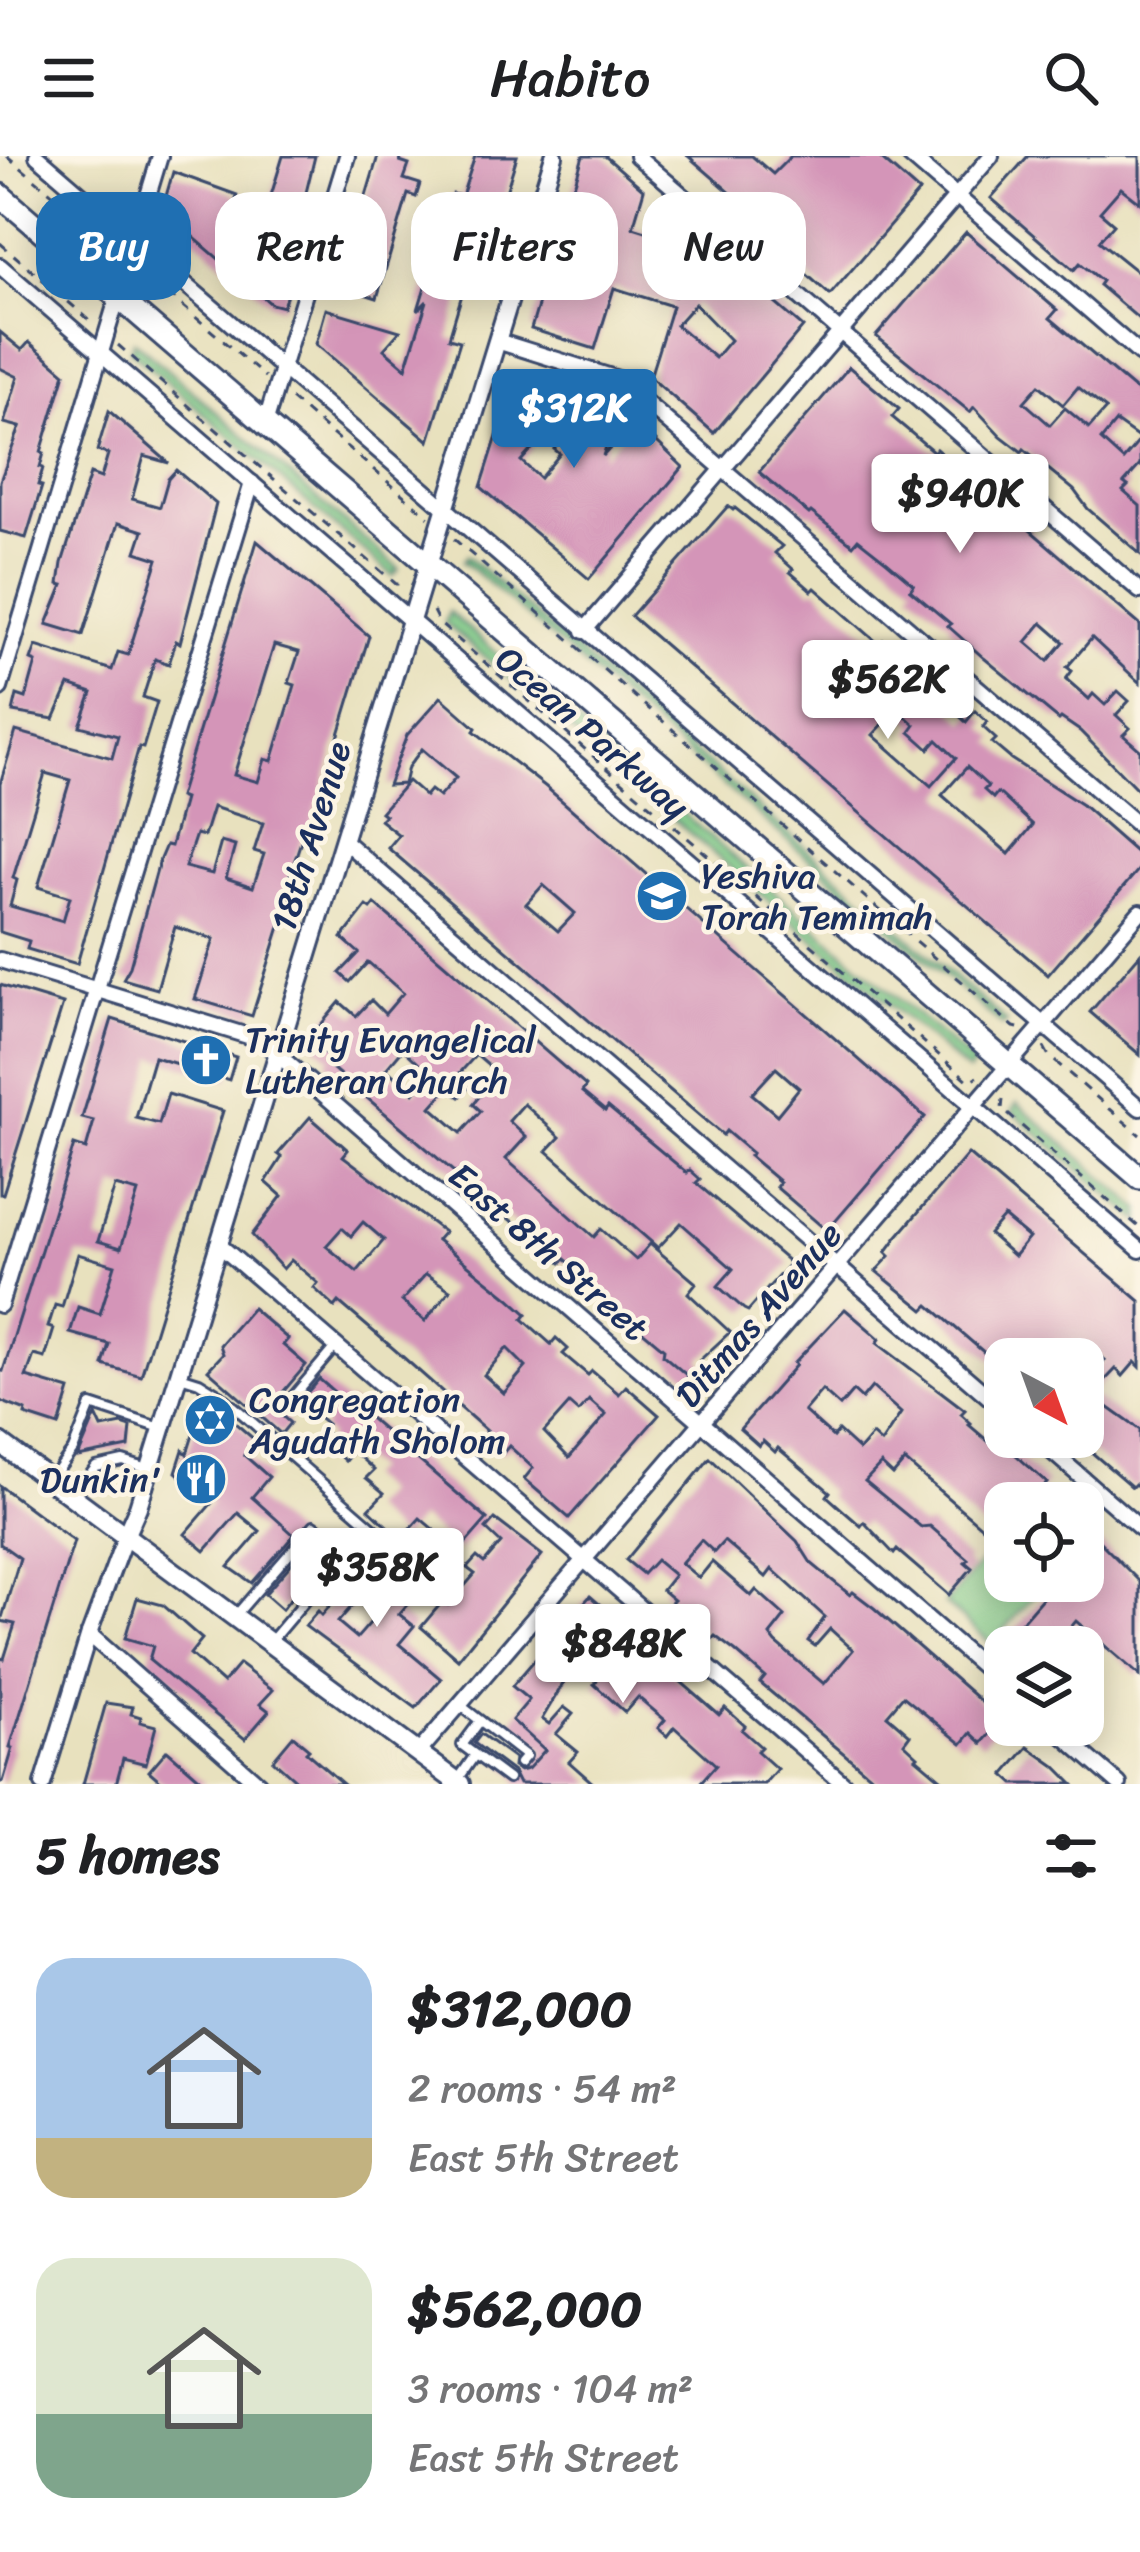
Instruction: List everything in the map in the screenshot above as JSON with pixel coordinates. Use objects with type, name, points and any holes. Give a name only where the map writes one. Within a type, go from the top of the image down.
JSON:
[{"type":"main road","name":"Ocean Parkway","points":[[0,195],[36,226]]},
{"type":"main road","name":"Ocean Parkway","points":[[121,300],[1140,1178]]},
{"type":"main road","points":[[0,1443],[458,1783]]},
{"type":"street","name":"Ocean Parkway","points":[[38,156],[80,192]]},
{"type":"street","points":[[149,192],[160,156]]},
{"type":"street","points":[[265,424],[347,156]]},
{"type":"street","name":"18th Avenue","points":[[126,1534],[150,1470],[428,564],[436,512],[554,156]]},
{"type":"street","points":[[637,156],[1140,591]]},
{"type":"street","points":[[910,156],[1140,354]]},
{"type":"street","points":[[584,631],[991,156]]},
{"type":"street","name":"Ocean Parkway","points":[[0,266],[1140,1250]]},
{"type":"street","name":"Ocean Parkway","points":[[191,288],[436,512],[584,631],[1140,1108]]},
{"type":"street","points":[[0,688],[117,300]]},
{"type":"street","points":[[496,341],[618,379],[1140,827]]},
{"type":"street","points":[[0,1305],[251,483]]},
{"type":"street","points":[[343,840],[984,1393]]},
{"type":"street","name":"Ditmas Avenue","points":[[418,1753],[1140,912]]},
{"type":"street","name":"East 8th Street","points":[[0,961],[261,1040],[984,1668]]},
{"type":"street","points":[[218,1244],[844,1784]]},
{"type":"street","points":[[1059,1458],[1140,1528]]},
{"type":"street","points":[[43,1784],[88,1634],[126,1534]]},
{"type":"street","points":[[88,1634],[259,1784]]},
{"type":"street","points":[[1075,1746],[1119,1784]]},
{"type":"lane","points":[[286,1406],[336,1346]]},
{"type":"lane","points":[[178,1376],[223,1397],[408,1558]]},
{"type":"lane","points":[[51,1480],[73,1450],[92,1405],[162,1428]]},
{"type":"lane","points":[[74,1496],[96,1467],[122,1460],[150,1470]]},
{"type":"lane","points":[[235,1616],[314,1525],[347,1551],[270,1642]]},
{"type":"lane","points":[[460,1705],[500,1742],[526,1756],[520,1763]]},
{"type":"lane","points":[[480,1721],[462,1745],[508,1780]]},
{"type":"lane","points":[[458,1783],[473,1751]]},
{"type":"path","points":[[8,156],[51,192]]},
{"type":"path","points":[[0,243],[98,327]]},
{"type":"path","points":[[177,300],[272,380]]},
{"type":"path","points":[[116,344],[396,584],[407,584]]},
{"type":"path","points":[[290,398],[436,512]]},
{"type":"path","points":[[458,541],[1014,1027],[1022,1028]]},
{"type":"path","points":[[433,611],[439,623],[969,1081],[977,1078]]},
{"type":"path","points":[[1046,1048],[1049,1056],[1140,1135]]},
{"type":"path","points":[[1003,1099],[1002,1109],[1140,1228]]},
{"type":"green space","points":[[134,341],[399,569],[393,576],[130,350]]},
{"type":"green space","points":[[467,556],[1007,1022],[1003,1026],[463,561]]},
{"type":"green space","points":[[449,612],[974,1064],[968,1072],[445,623]]},
{"type":"green space","points":[[1017,1103],[1140,1209],[1140,1222],[1012,1111]]},
{"type":"green space","points":[[984,1558],[984,1602],[1029,1602],[1008,1626],[984,1626],[984,1637],[945,1604]]},
{"type":"building","points":[[283,156],[315,156],[306,192],[272,192]]},
{"type":"building","points":[[378,156],[402,156],[400,162],[409,165],[404,179],[420,184],[418,192],[408,194],[387,264],[387,192],[367,192]]},
{"type":"building","points":[[475,156],[517,156],[506,192],[463,192]]},
{"type":"building","points":[[583,156],[605,156],[644,190],[633,227],[642,230],[642,297],[618,289],[618,192],[572,192]]},
{"type":"building","points":[[688,156],[752,156],[773,174],[791,156],[878,156],[919,192],[830,295],[806,274],[806,192],[730,192]]},
{"type":"building","points":[[1028,156],[1140,156],[1140,203],[1121,188],[1100,212],[1114,224],[1099,241],[1140,274],[1140,320],[1099,285],[1102,281],[1080,263],[1074,270],[991,198]]},
{"type":"building","points":[[173,172],[229,192],[215,192],[215,256],[191,235],[191,192],[167,192]]},
{"type":"building","points":[[966,232],[1057,310],[1050,318],[1140,394],[1140,439],[1116,422],[1101,440],[1123,460],[1140,440],[1140,465],[1123,491],[1140,506],[1140,554],[1088,509],[1074,490],[1001,436],[974,407],[970,412],[876,336]],"holes":[[[1039,385],[1063,405],[1078,387],[1106,409],[1089,428],[1065,408],[1050,425],[1024,402]]]},
{"type":"building","points":[[421,300],[460,300],[449,338],[460,341],[429,441],[316,344],[326,309],[400,331],[384,349],[406,368],[427,301],[418,310]]},
{"type":"building","points":[[540,300],[610,300],[595,349],[531,329]]},
{"type":"building","points":[[653,300],[772,300],[803,327],[714,433],[650,377],[672,306]],"holes":[[[695,304],[730,340],[715,358],[676,325]]]},
{"type":"building","points":[[0,332],[22,350],[29,342],[65,373],[41,452],[38,485],[42,486],[26,538],[0,531],[0,481],[20,427],[4,423],[18,377],[0,368]]},
{"type":"building","points":[[849,367],[899,409],[892,417],[934,452],[936,449],[1140,625],[1140,683],[1092,638],[1067,667],[1072,671],[1066,679],[1089,699],[1093,694],[1105,705],[1118,691],[1129,701],[1116,715],[1130,728],[1123,735],[1140,750],[1140,792],[1080,731],[1059,720],[948,626],[951,624],[910,590],[914,585],[887,562],[858,539],[853,545],[759,472]],"holes":[[[1042,623],[1064,642],[1048,661],[1026,642]]]},
{"type":"building","points":[[517,373],[619,405],[603,456],[635,421],[683,467],[589,579],[481,487]],"holes":[[[543,426],[567,434],[554,449],[560,454],[540,478],[521,461]]]},
{"type":"building","points":[[109,411],[169,463],[144,456],[132,499],[160,507],[168,479],[176,470],[216,504],[180,643],[176,641],[169,664],[155,659],[143,697],[157,702],[143,748],[139,747],[77,964],[27,949],[29,941],[0,932],[0,784],[16,731],[112,758],[118,736],[80,726],[92,693],[69,685],[54,719],[13,712],[17,695],[26,698],[36,646],[112,670],[118,652],[128,655],[158,559],[136,552],[143,531],[118,523],[83,635],[47,624],[63,585],[59,584],[62,563],[90,474],[101,478],[108,454],[97,451]],"holes":[[[45,773],[70,780],[38,887],[70,897],[63,921],[10,906],[17,880],[13,878]]]},
{"type":"building","points":[[728,506],[735,508],[782,546],[775,553],[793,569],[790,572],[879,644],[883,640],[914,666],[909,672],[932,692],[936,687],[948,697],[944,702],[966,722],[975,711],[987,722],[983,727],[996,739],[992,743],[1082,805],[1140,856],[1140,868],[1048,975],[631,616]],"holes":[[[897,709],[915,725],[910,732],[929,749],[937,740],[956,758],[931,786],[873,735]],[[967,767],[988,786],[984,790],[993,798],[1001,795],[1033,825],[1009,854],[942,795]]]},
{"type":"building","points":[[257,541],[369,636],[308,836],[303,835],[283,896],[289,898],[252,1016],[195,999],[214,939],[175,927],[157,989],[123,979],[160,859],[166,845],[171,846],[184,799],[179,797]],"holes":[[[274,645],[299,652],[289,683],[295,685],[272,761],[265,759],[258,782],[234,775]],[[213,807],[263,823],[254,851],[264,854],[253,887],[226,878],[235,846],[221,842],[212,874],[185,867],[196,834],[204,836]]]},
{"type":"building","points":[[441,697],[474,731],[546,787],[925,1117],[827,1231],[776,1187],[780,1182],[749,1156],[752,1153],[707,1122],[388,848],[399,835],[380,820],[385,815],[381,812],[408,781],[425,796],[430,790],[439,797],[456,778],[422,749],[408,767],[404,784],[388,785],[407,735]],"holes":[[[543,885],[575,913],[558,931],[526,904]],[[776,1068],[799,1088],[777,1115],[752,1094]]]},
{"type":"building","points":[[375,904],[586,1086],[582,1092],[605,1111],[608,1107],[687,1173],[690,1170],[700,1179],[696,1183],[790,1263],[748,1311],[744,1309],[718,1286],[733,1269],[681,1223],[658,1248],[547,1151],[560,1137],[524,1104],[509,1121],[526,1137],[506,1159],[594,1237],[601,1229],[636,1260],[650,1244],[696,1283],[688,1293],[730,1332],[700,1360],[704,1364],[691,1379],[663,1355],[664,1349],[585,1283],[589,1279],[565,1259],[561,1263],[326,1063],[330,1058],[311,1041],[340,1002],[356,1016],[371,1000],[385,1014],[403,993],[368,962],[350,982],[340,973],[359,953],[342,938],[367,906],[371,909]],"holes":[[[403,1049],[430,1074],[414,1093],[386,1069]],[[476,1055],[498,1074],[473,1104],[481,1111],[461,1133],[431,1107],[447,1089],[460,1097],[469,1087],[457,1076]]]},
{"type":"building","points":[[1140,954],[1140,1055],[1090,1012]]},
{"type":"building","points":[[0,985],[63,1004],[3,1194],[0,1194]]},
{"type":"building","points":[[112,1019],[236,1057],[229,1080],[154,1057],[136,1118],[159,1124],[168,1094],[223,1111],[141,1376],[103,1365],[109,1344],[70,1333],[78,1307],[100,1314],[115,1265],[78,1254],[62,1307],[55,1305],[48,1327],[54,1329],[45,1358],[34,1355],[26,1377],[70,1390],[59,1426],[0,1401],[0,1370],[74,1145],[86,1149],[94,1121],[82,1118]],"holes":[[[115,1186],[138,1192],[121,1248],[98,1241]]]},
{"type":"building","points":[[310,1117],[348,1150],[343,1156],[444,1232],[437,1240],[527,1314],[523,1319],[551,1344],[556,1338],[568,1349],[563,1354],[588,1375],[592,1371],[619,1394],[626,1386],[659,1415],[569,1518],[524,1479],[533,1468],[509,1446],[503,1453],[483,1436],[487,1431],[395,1350],[339,1302],[335,1307],[314,1288],[318,1283],[291,1260],[283,1269],[252,1235],[282,1196],[266,1182],[282,1157],[278,1154]],"holes":[[[363,1222],[384,1240],[357,1272],[326,1246],[342,1228],[351,1236]],[[426,1274],[450,1290],[425,1321],[402,1301]],[[507,1348],[526,1367],[504,1393],[484,1375]],[[589,1400],[606,1415],[569,1458],[544,1432],[569,1404],[578,1412]]]},
{"type":"building","points":[[968,1154],[1140,1301],[1140,1367],[1135,1362],[1123,1376],[1116,1369],[1104,1381],[1104,1338],[984,1338],[984,1352],[929,1305],[924,1310],[876,1271],[890,1256],[886,1252]],"holes":[[[1004,1217],[1029,1238],[1014,1256],[989,1234]]]},
{"type":"building","points":[[252,1308],[288,1339],[283,1345],[306,1365],[271,1406],[290,1423],[281,1434],[208,1370],[223,1354],[220,1345]]},
{"type":"building","points":[[845,1309],[880,1339],[877,1343],[965,1410],[961,1414],[984,1438],[984,1458],[1019,1458],[1046,1482],[984,1482],[984,1529],[905,1461],[893,1475],[881,1464],[865,1481],[968,1559],[965,1562],[972,1568],[949,1595],[897,1550],[894,1554],[864,1522],[861,1526],[778,1448],[775,1452],[763,1441],[759,1446],[740,1429]],"holes":[[[872,1387],[901,1413],[881,1443],[872,1435],[859,1450],[838,1431],[833,1437],[804,1411],[822,1390],[840,1406],[853,1391],[862,1399]]]},
{"type":"building","points":[[319,1379],[487,1519],[459,1551],[420,1518],[401,1539],[369,1509],[384,1493],[366,1478],[374,1470],[353,1451],[345,1461],[325,1443],[330,1436],[322,1429],[327,1424],[300,1401]]},
{"type":"building","points":[[205,1397],[256,1441],[244,1455],[269,1477],[252,1497],[294,1535],[252,1583],[229,1567],[260,1531],[238,1513],[205,1551],[185,1534],[212,1503],[176,1472],[183,1450],[187,1454]]},
{"type":"building","points":[[1104,1404],[1140,1430],[1140,1488],[1132,1487],[1098,1458],[1104,1458]]},
{"type":"building","points":[[96,1415],[102,1428],[131,1427],[129,1447],[78,1457]]},
{"type":"building","points":[[710,1458],[797,1541],[811,1563],[874,1608],[984,1704],[984,1741],[971,1733],[962,1744],[903,1696],[887,1715],[910,1735],[904,1743],[916,1758],[947,1784],[880,1784],[760,1683],[765,1677],[735,1651],[715,1636],[712,1639],[671,1603],[674,1600],[662,1590],[674,1575],[656,1560],[643,1574],[626,1560]],"holes":[[[701,1540],[714,1552],[724,1541],[766,1577],[772,1569],[825,1617],[808,1641],[815,1646],[830,1629],[853,1650],[824,1684],[770,1635],[785,1616],[756,1590],[751,1596],[712,1562],[699,1578],[681,1563]]]},
{"type":"building","points":[[0,1486],[74,1541],[3,1782],[0,1658],[4,1659],[15,1624],[1,1621],[20,1558],[0,1544]]},
{"type":"building","points":[[495,1519],[542,1555],[458,1659],[421,1627],[475,1574],[467,1568],[477,1557],[484,1563],[501,1543],[486,1529]]},
{"type":"building","points":[[307,1546],[322,1559],[282,1609],[265,1594]]},
{"type":"building","points":[[1104,1546],[1140,1582],[1140,1676],[1104,1645],[1104,1626],[1082,1626],[1076,1621],[1072,1626],[1018,1626],[1039,1602],[1104,1602]]},
{"type":"building","points":[[375,1553],[419,1591],[399,1614],[414,1626],[399,1644],[441,1679],[416,1708],[305,1626],[318,1611],[322,1615]],"holes":[[[372,1583],[391,1599],[357,1638],[338,1622]]]},
{"type":"building","points":[[590,1596],[719,1715],[725,1708],[745,1726],[742,1730],[761,1747],[757,1751],[777,1769],[764,1784],[699,1784],[716,1765],[674,1727],[667,1736],[658,1728],[665,1720],[638,1697],[625,1712],[594,1684],[605,1671],[599,1666],[608,1656],[589,1639],[571,1658],[576,1662],[542,1719],[549,1724],[564,1707],[573,1714],[556,1734],[578,1752],[569,1762],[594,1784],[519,1784],[513,1772],[474,1743],[481,1734],[514,1758],[513,1767],[520,1771],[528,1769],[545,1750],[512,1720],[529,1700],[512,1686]]},
{"type":"building","points":[[137,1598],[163,1605],[202,1639],[190,1654],[223,1683],[239,1664],[273,1690],[260,1704],[269,1711],[245,1739],[149,1660],[153,1646],[125,1638]]},
{"type":"building","points":[[106,1703],[133,1707],[131,1714],[141,1717],[140,1722],[156,1726],[146,1764],[123,1758],[116,1784],[83,1784]]},
{"type":"building","points":[[293,1736],[343,1784],[300,1784],[273,1760]]},
{"type":"building","points":[[1028,1747],[1073,1784],[1014,1784],[1004,1775]]},
{"type":"building","points":[[167,1750],[206,1784],[164,1784],[149,1771]]},
{"type":"place","name":"Yeshiva Torah Temimah","points":[[662,896]]},
{"type":"place","name":"Trinity Evangelical Lutheran Church","points":[[206,1060]]},
{"type":"place","name":"Congregation Agudath Sholom","points":[[210,1420]]},
{"type":"place","name":"Dunkin'","points":[[201,1479]]}]
